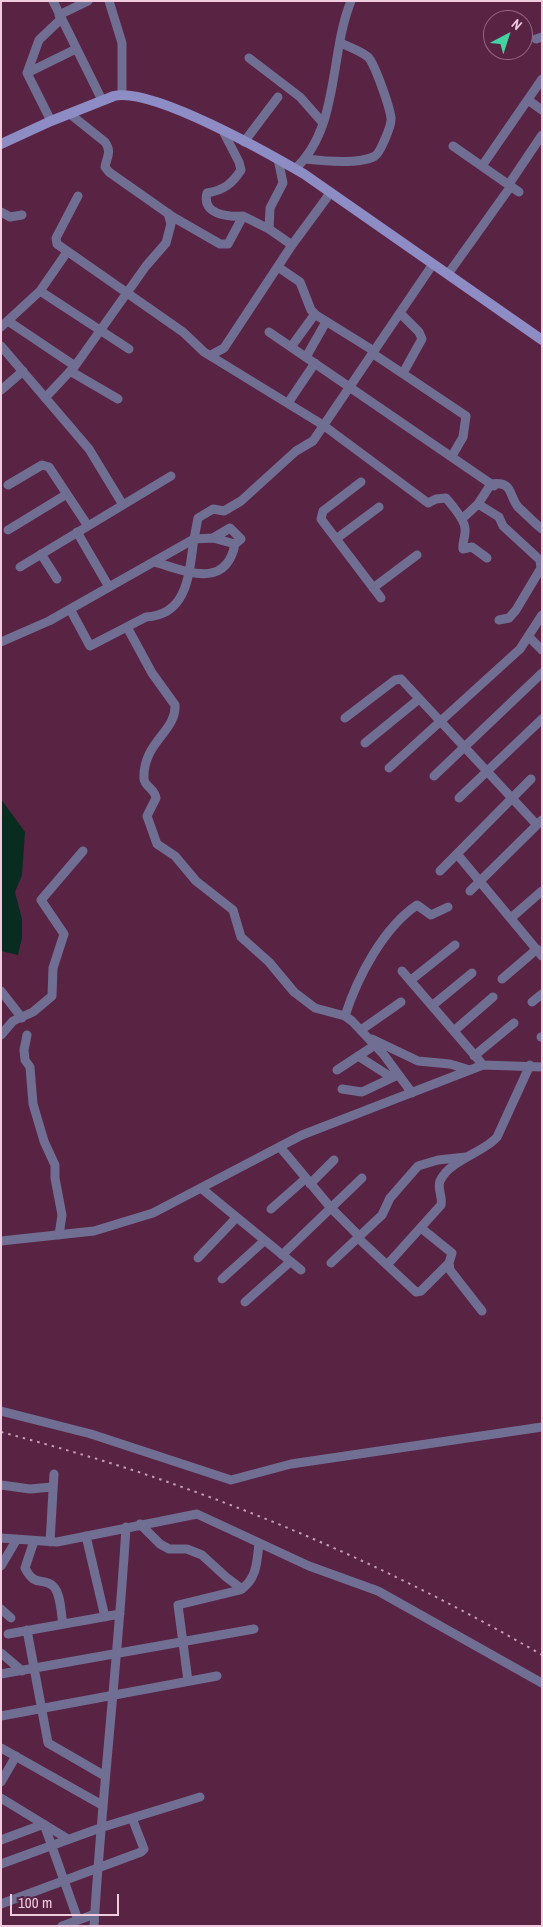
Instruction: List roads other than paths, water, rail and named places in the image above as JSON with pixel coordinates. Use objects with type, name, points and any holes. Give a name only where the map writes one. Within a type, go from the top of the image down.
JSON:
[{"type":"street","points":[[53,1],[102,100]]},
{"type":"street","points":[[51,121],[27,72],[39,40],[60,17],[88,1]]},
{"type":"street","points":[[109,1],[122,44],[122,94]]},
{"type":"street","points":[[295,170],[306,160],[312,151],[323,123],[328,107],[347,6],[351,1]]},
{"type":"street","points":[[306,160],[340,162],[374,156],[380,151],[391,125],[390,114],[371,62],[364,55],[341,43]]},
{"type":"street","points":[[27,72],[76,49]]},
{"type":"street","points":[[249,58],[300,97],[323,123]]},
{"type":"street","points":[[482,166],[542,79]]},
{"type":"street","points":[[1,144],[51,121],[102,100],[122,94],[152,101],[278,159],[330,192],[542,340]]},
{"type":"street","points":[[244,142],[278,97]]},
{"type":"street","points":[[528,100],[542,110]]},
{"type":"street","points":[[70,114],[105,142],[110,154],[105,167],[109,172],[168,213],[217,243],[228,244],[243,216]]},
{"type":"street","points":[[224,133],[239,162],[241,170],[228,186],[219,191],[207,193],[207,203],[210,209],[224,217],[243,216],[268,229],[292,245]]},
{"type":"street","points":[[448,274],[510,185],[542,135]]},
{"type":"street","points":[[453,146],[519,192]]},
{"type":"street","points":[[268,229],[270,208],[283,183],[278,159]]},
{"type":"street","points":[[211,355],[224,348],[292,245],[330,192]]},
{"type":"street","points":[[78,196],[56,241],[67,252],[183,332],[204,352],[323,425],[428,503],[436,499],[446,498],[455,512],[463,518],[466,530],[463,549],[472,547],[487,558]]},
{"type":"street","points":[[1,212],[10,217],[22,215]]},
{"type":"street","points":[[46,398],[72,369],[126,293],[166,243],[171,224],[168,213]]},
{"type":"street","points":[[67,252],[40,291],[4,324],[118,399]]},
{"type":"street","points":[[70,609],[90,646],[146,617],[154,617],[172,610],[185,592],[198,518],[213,509],[224,511],[241,501],[296,451],[313,441],[433,264]]},
{"type":"street","points":[[278,267],[300,282],[315,314],[466,416],[463,437],[452,456]]},
{"type":"street","points":[[40,291],[129,348]]},
{"type":"street","points":[[400,313],[419,332],[422,339],[403,373]]},
{"type":"street","points":[[291,347],[315,314]]},
{"type":"street","points":[[306,357],[326,322]]},
{"type":"street","points":[[270,332],[492,485]]},
{"type":"street","points":[[1,346],[93,454],[123,505]]},
{"type":"street","points":[[288,403],[316,363]]},
{"type":"street","points":[[1,390],[22,371]]},
{"type":"street","points":[[8,485],[46,465],[51,469],[88,526]]},
{"type":"street","points":[[20,568],[171,476]]},
{"type":"street","points":[[361,482],[321,514],[321,519],[381,598]]},
{"type":"street","points":[[463,518],[478,504],[492,485],[499,483],[508,487],[516,505],[542,529]]},
{"type":"street","points":[[8,530],[68,494]]},
{"type":"street","points":[[478,504],[499,517],[503,526],[540,560],[541,567],[516,610],[509,618],[499,620]]},
{"type":"street","points":[[336,539],[379,507]]},
{"type":"street","points":[[154,562],[203,576],[216,572],[226,565],[233,556],[235,544],[241,539],[230,528],[213,538]]},
{"type":"street","points":[[77,532],[109,587]]},
{"type":"street","points":[[1,642],[70,609],[194,539],[213,538],[235,544]]},
{"type":"street","points":[[41,554],[57,579]]},
{"type":"street","points":[[373,588],[417,555]]},
{"type":"street","points":[[389,768],[520,649],[542,615]]},
{"type":"street","points":[[127,627],[152,673],[175,705],[173,718],[145,762],[144,781],[156,798],[147,816],[155,841],[175,856],[196,881],[233,910],[241,937],[269,962],[294,992],[315,1008],[345,1016],[364,1033],[375,1046],[394,1076],[412,1093]]},
{"type":"street","points":[[529,637],[542,650]]},
{"type":"street","points":[[434,776],[542,673]]},
{"type":"street","points":[[345,718],[398,679],[403,681],[486,772],[539,823],[470,892]]},
{"type":"street","points":[[365,743],[419,699]]},
{"type":"street","points":[[459,798],[542,719]]},
{"type":"street","points":[[440,871],[531,779]]},
{"type":"street","points":[[1,1035],[13,1021],[33,1012],[52,996],[53,968],[64,934],[41,900],[83,851]]},
{"type":"street","points":[[457,854],[539,953],[502,979]]},
{"type":"street","points":[[511,918],[542,891]]},
{"type":"street","points":[[345,1016],[358,980],[394,926],[417,905],[431,915],[448,907]]},
{"type":"street","points":[[410,980],[455,944]]},
{"type":"street","points":[[402,971],[455,1030],[483,1065]]},
{"type":"street","points":[[433,1005],[472,973]]},
{"type":"street","points":[[1,991],[22,1018]]},
{"type":"street","points":[[532,1002],[542,994]]},
{"type":"street","points":[[455,1030],[493,997]]},
{"type":"street","points":[[364,1033],[401,1002]]},
{"type":"street","points":[[474,1056],[514,1023]]},
{"type":"street","points":[[364,1033],[418,1061],[450,1064],[470,1070]]},
{"type":"street","points":[[27,1035],[24,1050],[25,1060],[30,1067],[33,1104],[44,1141],[55,1166],[55,1178],[62,1215],[59,1235]]},
{"type":"street","points":[[336,1070],[375,1046]]},
{"type":"street","points":[[358,1056],[394,1076]]},
{"type":"street","points":[[2,1239],[94,1231],[153,1213],[302,1135],[483,1065],[542,1066]]},
{"type":"street","points":[[387,1265],[441,1205],[440,1185],[443,1177],[466,1157],[491,1143],[497,1137],[530,1065]]},
{"type":"street","points":[[342,1089],[362,1092],[394,1076]]},
{"type":"street","points":[[280,1147],[307,1181],[358,1237],[416,1292],[421,1290],[449,1263],[452,1255],[421,1228]]},
{"type":"street","points":[[331,1262],[382,1214],[390,1198],[418,1166],[438,1160],[466,1157]]},
{"type":"street","points":[[270,1209],[334,1160]]},
{"type":"street","points":[[282,1255],[362,1178]]},
{"type":"street","points":[[202,1188],[300,1270]]},
{"type":"street","points":[[198,1258],[236,1218]]},
{"type":"street","points":[[222,1279],[264,1241]]},
{"type":"street","points":[[245,1302],[290,1262]]},
{"type":"street","points":[[449,1263],[450,1270],[482,1312]]},
{"type":"street","points":[[1,1410],[91,1434],[231,1480],[291,1464],[542,1427]]},
{"type":"street","points":[[50,1542],[54,1474]]},
{"type":"street","points":[[1,1485],[30,1489],[52,1487]]},
{"type":"street","points":[[1,1538],[50,1542],[197,1514],[258,1544],[378,1592],[542,1683]]},
{"type":"street","points":[[140,1524],[160,1544],[169,1549],[187,1549],[202,1555],[242,1589]]},
{"type":"street","points":[[94,1926],[100,1828],[126,1528]]},
{"type":"street","points":[[86,1536],[105,1617]]},
{"type":"street","points":[[1,1566],[18,1539]]},
{"type":"street","points":[[34,1540],[25,1568],[34,1580],[50,1584],[56,1590],[63,1624]]},
{"type":"street","points":[[188,1681],[177,1607],[180,1603],[242,1589],[254,1574],[258,1544]]},
{"type":"street","points":[[1,1609],[11,1618]]},
{"type":"street","points":[[8,1634],[120,1614]]},
{"type":"street","points":[[1,1674],[254,1629]]},
{"type":"street","points":[[27,1630],[50,1745],[105,1776]]},
{"type":"street","points":[[1,1653],[22,1671]]},
{"type":"street","points":[[1,1716],[217,1676]]},
{"type":"street","points":[[1,1748],[102,1805]]},
{"type":"street","points":[[1,1782],[16,1756]]},
{"type":"street","points":[[1,1864],[100,1828],[200,1797]]},
{"type":"street","points":[[1,1798],[68,1839]]},
{"type":"street","points":[[1,1904],[143,1851],[132,1818]]},
{"type":"street","points":[[1,1840],[44,1824]]},
{"type":"street","points":[[44,1824],[78,1920]]},
{"type":"street","points":[[62,1926],[95,1914]]},
{"type":"railway","points":[[1,1432],[135,1471],[226,1503],[318,1541],[410,1584],[499,1630],[542,1655]]}]
